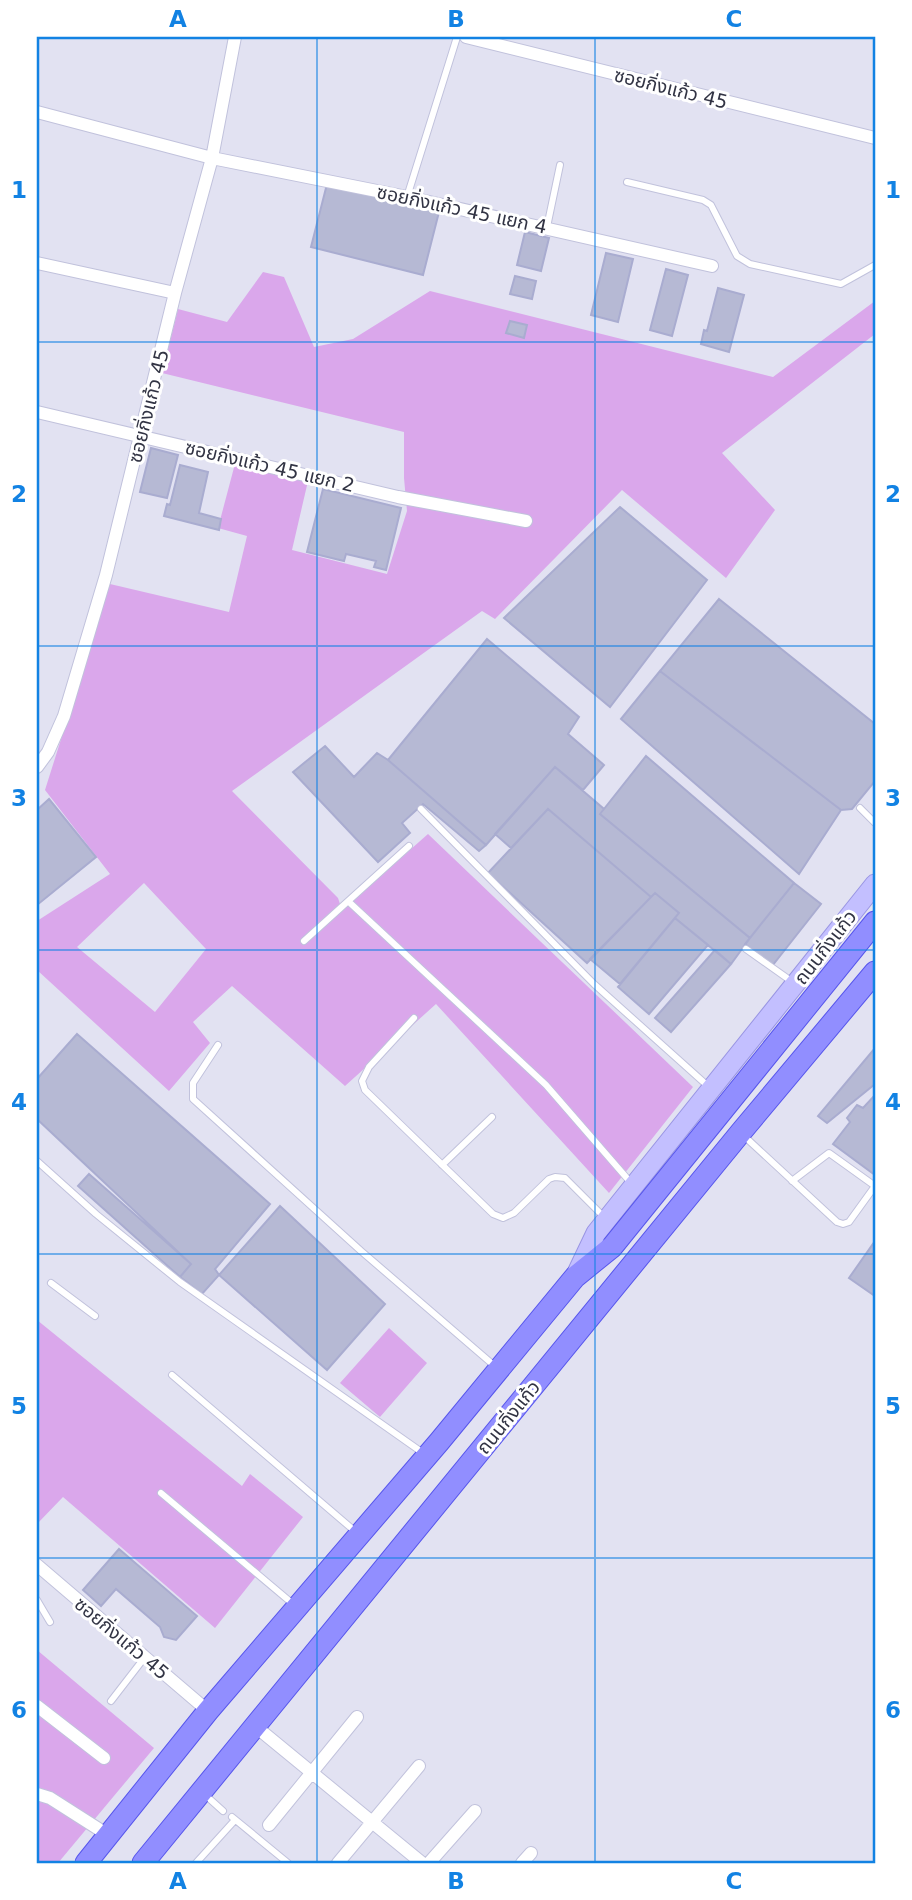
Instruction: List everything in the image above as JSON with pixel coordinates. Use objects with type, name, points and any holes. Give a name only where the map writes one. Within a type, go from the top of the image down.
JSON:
[{"type":"main road","name":"ถนนกิ่งแก้ว","points":[[575,1278],[596,1233],[875,884]]},
{"type":"main road","name":"ถนนกิ่งแก้ว","points":[[86,1863],[208,1710],[575,1278],[612,1247],[875,922]]},
{"type":"main road","name":"ถนนกิ่งแก้ว","points":[[143,1863],[875,972]]},
{"type":"street","name":"ซอยกิ่งแก้ว 45","points":[[37,767],[48,752],[64,716],[106,575],[175,293],[212,159],[235,37]]},
{"type":"street","name":"ซอยกิ่งแก้ว 45","points":[[466,37],[875,138]]},
{"type":"street","name":"ซอยกิ่งแก้ว 45 แยก 4","points":[[37,112],[212,159],[407,197],[712,266]]},
{"type":"street","points":[[37,263],[175,293]]},
{"type":"street","name":"ซอยกิ่งแก้ว 45 แยก 2","points":[[37,412],[398,497],[526,521]]},
{"type":"street","name":"ซอยกิ่งแก้ว 45","points":[[37,1565],[208,1710]]},
{"type":"street","points":[[37,1706],[104,1758]]},
{"type":"street","points":[[269,1825],[357,1717]]},
{"type":"street","points":[[255,1726],[422,1863]]},
{"type":"street","points":[[338,1863],[419,1766]]},
{"type":"street","points":[[37,1794],[50,1798],[108,1835]]},
{"type":"street","points":[[429,1863],[475,1811]]},
{"type":"lane","points":[[407,197],[457,37]]},
{"type":"lane","points":[[547,227],[561,165]]},
{"type":"lane","points":[[627,183],[704,200],[718,213],[737,256],[750,264],[841,284],[875,265]]},
{"type":"lane","points":[[860,808],[875,822]]},
{"type":"lane","points":[[421,809],[594,984],[710,1089]]},
{"type":"lane","points":[[304,941],[409,846]]},
{"type":"lane","points":[[349,902],[546,1085],[634,1185]]},
{"type":"lane","points":[[746,949],[796,984]]},
{"type":"lane","points":[[414,1018],[369,1067],[362,1081],[365,1090],[493,1214],[503,1218],[514,1213],[549,1179],[555,1177],[565,1178],[607,1219]]},
{"type":"lane","points":[[218,1045],[193,1083],[193,1099],[361,1251],[499,1369]]},
{"type":"lane","points":[[442,1165],[492,1117]]},
{"type":"lane","points":[[741,1132],[792,1181],[836,1222],[849,1222],[875,1186],[829,1153],[792,1181]]},
{"type":"lane","points":[[37,1161],[96,1214],[180,1282],[427,1455]]},
{"type":"lane","points":[[51,1283],[94,1316]]},
{"type":"lane","points":[[172,1375],[359,1535]]},
{"type":"lane","points":[[161,1493],[297,1607]]},
{"type":"lane","points":[[37,1600],[50,1622]]},
{"type":"lane","points":[[111,1701],[145,1657]]},
{"type":"lane","points":[[201,1792],[223,1811]]},
{"type":"lane","points":[[196,1863],[234,1818],[288,1863]]},
{"type":"shaded area","points":[[263,272],[284,277],[314,347],[353,339],[430,291],[773,377],[875,301],[875,334],[722,453],[775,510],[726,578],[622,490],[495,619],[482,611],[232,791],[338,898],[342,910],[428,834],[693,1087],[609,1193],[436,1004],[345,1086],[232,986],[193,1022],[210,1043],[169,1091],[37,970],[37,921],[110,874],[45,790],[110,584],[229,612],[247,536],[218,528],[236,460],[308,481],[292,550],[387,574],[407,511],[404,432],[162,373],[178,309],[227,322]],"holes":[[[144,883],[206,949],[155,1012],[77,947]]]},
{"type":"shaded area","points":[[37,1320],[242,1486],[250,1474],[303,1517],[215,1628],[63,1497],[37,1524]]},
{"type":"shaded area","points":[[389,1328],[427,1363],[380,1417],[340,1383]]},
{"type":"shaded area","points":[[37,1650],[154,1748],[58,1863],[37,1863]]},
{"type":"building","points":[[327,184],[439,212],[423,275],[311,247]]},
{"type":"building","points":[[525,232],[549,238],[541,271],[517,265]]},
{"type":"building","points":[[606,253],[633,259],[618,322],[591,315]]},
{"type":"building","points":[[666,269],[688,275],[672,336],[650,330]]},
{"type":"building","points":[[515,276],[536,281],[532,299],[510,294]]},
{"type":"building","points":[[718,288],[744,295],[729,352],[701,344]]},
{"type":"building","points":[[510,321],[527,325],[524,338],[506,333]]},
{"type":"building","points":[[151,448],[178,455],[167,498],[140,492]]},
{"type":"building","points":[[180,465],[208,472],[199,513],[221,519],[219,530],[164,516],[167,504],[170,505]]},
{"type":"building","points":[[323,489],[401,508],[386,570],[374,567],[376,561],[346,554],[344,561],[307,552]]},
{"type":"building","points":[[620,507],[707,580],[610,707],[504,618]]},
{"type":"building","points":[[719,599],[875,724],[875,781],[852,809],[841,810],[660,671]]},
{"type":"building","points":[[487,639],[579,717],[568,734],[604,765],[583,790],[555,767],[486,845],[388,760]]},
{"type":"building","points":[[660,671],[841,810],[799,874],[621,719]]},
{"type":"building","points":[[325,746],[354,777],[377,753],[486,845],[479,851],[423,804],[402,823],[410,833],[378,862],[293,772]]},
{"type":"building","points":[[646,756],[794,883],[750,938],[600,814]]},
{"type":"building","points":[[555,767],[604,809],[600,814],[750,938],[731,964],[675,918],[679,913],[655,893],[651,897],[548,809],[511,848],[495,834]]},
{"type":"building","points":[[49,799],[96,857],[37,905],[37,810]]},
{"type":"building","points":[[548,809],[651,897],[587,963],[488,873]]},
{"type":"building","points":[[794,883],[821,904],[772,966],[745,944]]},
{"type":"building","points":[[655,893],[679,913],[620,984],[590,959]]},
{"type":"building","points":[[675,918],[708,945],[649,1014],[618,987]]},
{"type":"building","points":[[715,950],[731,964],[671,1032],[655,1018]]},
{"type":"building","points":[[77,1034],[270,1204],[215,1269],[219,1275],[202,1294],[180,1277],[191,1264],[37,1119],[37,1079]]},
{"type":"building","points":[[875,1048],[875,1084],[827,1123],[818,1116]]},
{"type":"building","points":[[875,1095],[875,1175],[833,1144],[850,1122],[847,1118],[857,1105],[863,1108]]},
{"type":"building","points":[[89,1174],[191,1264],[180,1277],[78,1186]]},
{"type":"building","points":[[280,1206],[385,1304],[327,1370],[219,1275]]},
{"type":"building","points":[[875,1241],[875,1296],[849,1278]]},
{"type":"building","points":[[119,1549],[197,1616],[176,1640],[164,1637],[160,1627],[116,1589],[101,1606],[83,1590]]}]
